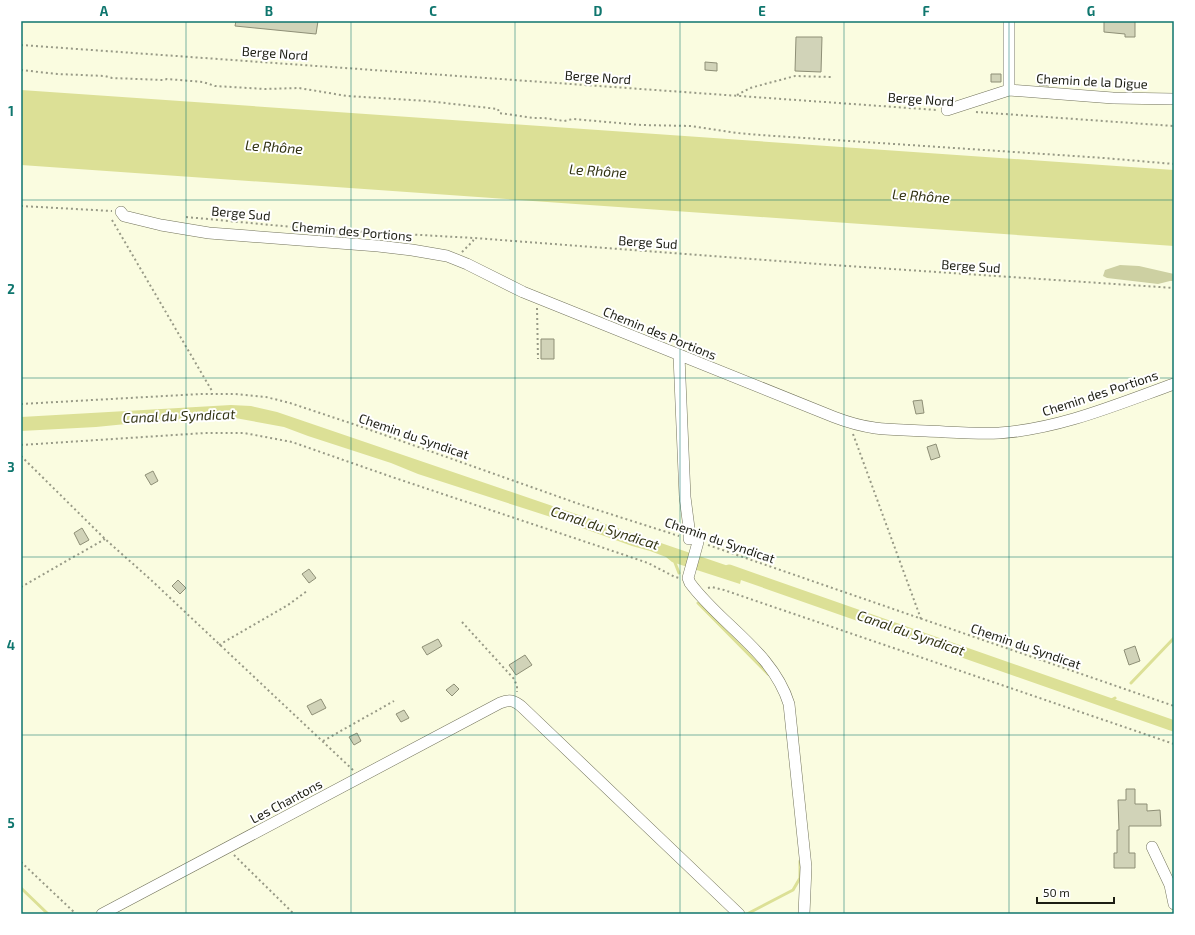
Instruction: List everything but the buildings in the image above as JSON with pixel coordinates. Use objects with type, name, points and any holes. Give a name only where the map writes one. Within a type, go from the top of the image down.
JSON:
[{"type":"street","points":[[947,110],[1009,90],[1009,21]]},
{"type":"street","name":"Chemin de la Digue","points":[[1009,90],[1113,98],[1174,99]]},
{"type":"street","name":"Chemin des Portions","points":[[115,212],[160,226],[209,233],[412,250],[456,259],[536,298],[679,356],[848,422],[874,428],[977,433],[1016,431],[1065,421],[1097,412],[1174,384]]},
{"type":"street","points":[[679,356],[685,497],[689,528],[695,542],[688,578],[697,592],[765,662],[780,681],[787,696],[791,715],[806,867],[804,914]]},
{"type":"street","points":[[514,701],[739,914]]},
{"type":"street","name":"Les Chantons","points":[[102,914],[500,703],[514,701]]},
{"type":"street","points":[[1152,847],[1170,885],[1174,904]]},
{"type":"path","name":"Berge Nord","points":[[21,45],[947,110]]},
{"type":"path","points":[[21,70],[58,74],[105,76],[112,78],[163,80],[167,78],[203,82],[215,86],[265,89],[300,88],[347,96],[427,101],[492,108],[498,109],[499,113],[564,121],[573,119],[641,125],[691,126],[760,135],[1174,164]]},
{"type":"path","points":[[736,96],[750,88],[794,76],[831,77]]},
{"type":"path","name":"Berge Nord","points":[[970,112],[1174,126]]},
{"type":"path","points":[[21,206],[115,212]]},
{"type":"path","points":[[115,212],[110,216],[212,391],[212,394]]},
{"type":"path","name":"Berge Sud","points":[[182,217],[314,229],[474,238],[818,264],[1174,288]]},
{"type":"path","points":[[456,259],[474,238]]},
{"type":"path","points":[[536,298],[538,359]]},
{"type":"path","name":"Chemin du Syndicat","points":[[21,404],[212,394],[235,394],[273,399],[322,414],[608,514],[695,542],[1174,706]]},
{"type":"path","points":[[848,422],[921,619]]},
{"type":"path","points":[[21,445],[205,433],[244,433],[292,442],[648,563],[675,577],[688,578]]},
{"type":"path","points":[[21,456],[105,539],[150,579],[323,741],[351,768],[358,779]]},
{"type":"path","points":[[21,587],[105,539]]},
{"type":"path","points":[[697,592],[705,588],[712,587],[724,590],[1174,744]]},
{"type":"path","points":[[219,645],[288,605],[307,592]]},
{"type":"path","points":[[462,622],[514,679],[517,686],[517,694],[514,701]]},
{"type":"path","points":[[323,741],[394,701]]},
{"type":"path","points":[[228,848],[294,914]]},
{"type":"path","points":[[21,862],[76,914]]},
{"type":"shaded area","points":[[1120,265],[1139,266],[1174,274],[1174,281],[1158,284],[1107,278],[1103,276],[1105,270]]},
{"type":"water","name":"Le Rhône","points":[[21,90],[1174,170],[1174,246],[21,165]]},
{"type":"water","name":"Canal du Syndicat","points":[[231,405],[251,406],[277,412],[743,571],[740,584],[672,562],[666,557],[650,551],[560,520],[418,474],[391,463],[284,427],[224,416],[96,427],[21,431],[21,417]]},
{"type":"waterway","points":[[674,560],[679,573]]},
{"type":"waterway","name":"Canal du Syndicat","points":[[729,570],[1174,726]]},
{"type":"waterway","points":[[698,603],[768,674]]},
{"type":"waterway","points":[[1131,683],[1174,638]]},
{"type":"waterway","name":"Canal du Syndicat","points":[[1108,702],[1115,698]]},
{"type":"waterway","points":[[747,914],[793,890],[800,878],[800,861]]},
{"type":"waterway","points":[[21,888],[48,914]]}]
